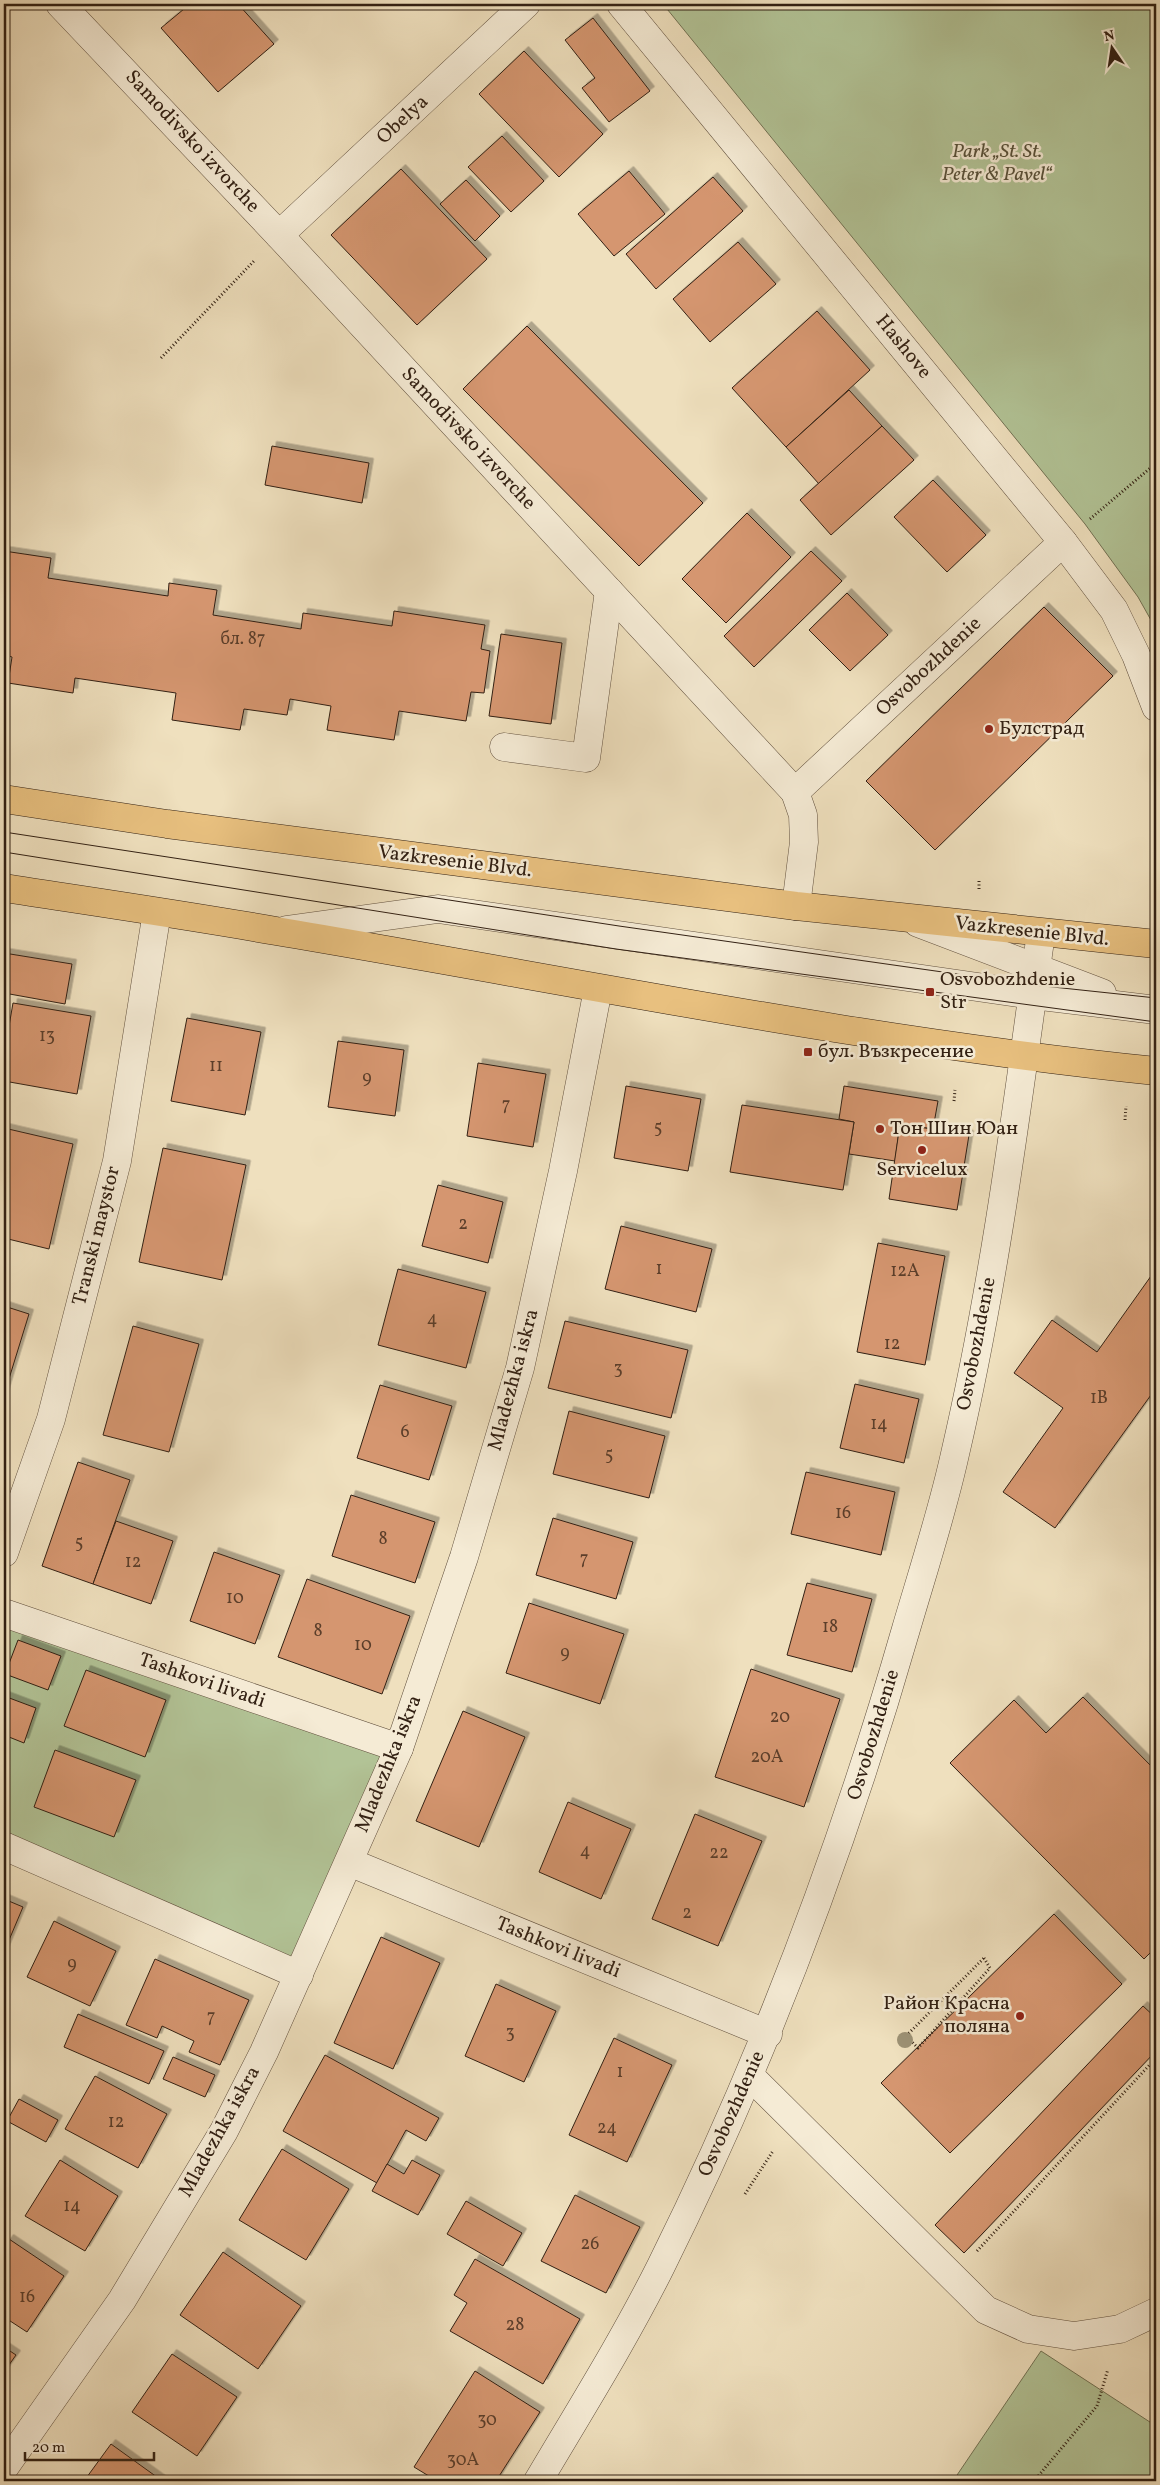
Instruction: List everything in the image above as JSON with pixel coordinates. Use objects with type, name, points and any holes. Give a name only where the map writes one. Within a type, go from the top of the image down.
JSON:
[{"type":"main road","name":"Vazkresenie Blvd.","points":[[4,799],[177,825],[796,906],[1156,944]]},
{"type":"main road","name":"Vazkresenie Blvd.","points":[[4,888],[277,931],[598,989],[1025,1057],[1156,1071]]},
{"type":"street","name":"Samodivsko izvorche","points":[[60,4],[279,235],[795,792],[803,815],[804,842],[796,906]]},
{"type":"street","name":"Obelya","points":[[279,235],[526,4]]},
{"type":"street","name":"Hashove","points":[[621,4],[1063,542],[1114,610],[1136,655],[1156,707]]},
{"type":"street","name":"Osvobozhdenie","points":[[795,792],[1063,542]]},
{"type":"street","points":[[504,747],[586,758],[610,591]]},
{"type":"street","name":"Vazkresenie Blvd.","points":[[277,931],[438,909],[1033,995],[1147,1009]]},
{"type":"street","name":"Transki maystor","points":[[4,1553],[50,1420],[117,1161],[157,912]]},
{"type":"street","name":"Vazkresenie Blvd.","points":[[908,919],[1147,1009]]},
{"type":"street","name":"Osvobozhdenie","points":[[538,2481],[616,2352],[660,2268],[750,2076],[824,1888],[877,1730],[955,1456],[983,1324],[1025,1057],[1041,933]]},
{"type":"street","name":"Mladezhka iskra","points":[[4,2468],[122,2300],[224,2131],[264,2052],[399,1748],[464,1557],[520,1368],[598,989]]},
{"type":"street","name":"Tashkovi livadi","points":[[4,1613],[399,1748]]},
{"type":"street","points":[[4,1846],[299,1975]]},
{"type":"street","name":"Tashkovi livadi","points":[[349,1862],[768,2034]]},
{"type":"street","points":[[750,2076],[986,2310],[1028,2329],[1074,2336],[1120,2329],[1156,2312]]},
{"type":"path","points":[[161,358],[232,284]]},
{"type":"path","points":[[1063,542],[1155,464],[1156,460]]},
{"type":"path","points":[[954,1100],[955,1090]]},
{"type":"path","points":[[1125,1120],[1126,1106]]},
{"type":"path","points":[[984,1958],[990,1968],[918,2048],[906,2036],[951,1990],[984,1958]]},
{"type":"path","points":[[953,2277],[1156,2058]]},
{"type":"path","points":[[744,2194],[793,2118]]},
{"type":"path","points":[[1034,2481],[1097,2406],[1120,2329]]},
{"type":"green space","name":"Park „St. St. Peter & Pavel“","points":[[663,4],[1156,4],[1156,629],[1138,597],[1085,524]]},
{"type":"green space","points":[[4,1613],[399,1748],[299,1975],[4,1846]]},
{"type":"green space","points":[[1041,2351],[1156,2426],[1156,2481],[953,2481]]},
{"type":"building","points":[[190,4],[238,4],[274,44],[218,92],[161,28]]},
{"type":"building","points":[[593,18],[650,91],[609,122],[582,88],[595,78],[565,40]]},
{"type":"building","points":[[524,51],[603,134],[559,177],[479,94]]},
{"type":"building","points":[[502,136],[544,181],[511,212],[468,167]]},
{"type":"building","points":[[401,169],[487,259],[417,325],[331,235]]},
{"type":"building","points":[[629,171],[665,214],[614,256],[578,214]]},
{"type":"building","points":[[713,177],[743,211],[656,289],[626,254]]},
{"type":"building","points":[[466,180],[500,216],[475,241],[440,204]]},
{"type":"building","points":[[738,242],[776,284],[710,342],[673,299]]},
{"type":"building","points":[[817,311],[870,370],[786,447],[732,388]]},
{"type":"building","points":[[527,326],[703,503],[639,566],[463,389]]},
{"type":"building","points":[[849,390],[882,426],[819,484],[786,447]]},
{"type":"building","points":[[882,426],[914,460],[831,535],[800,500]]},
{"type":"building","points":[[272,446],[369,463],[362,503],[265,485]]},
{"type":"building","points":[[933,480],[986,535],[947,572],[894,517]]},
{"type":"building","points":[[747,513],[791,557],[726,623],[682,579]]},
{"type":"building","points":[[4,551],[51,558],[48,578],[168,596],[169,583],[217,590],[213,615],[301,629],[303,613],[392,626],[394,611],[485,625],[481,649],[490,651],[484,693],[471,692],[466,721],[399,711],[394,740],[327,730],[331,706],[290,699],[287,715],[244,709],[240,730],[172,720],[176,693],[75,678],[73,693],[8,683],[12,657],[4,655]]},
{"type":"building","points":[[811,551],[842,581],[754,667],[724,636]]},
{"type":"building","points":[[847,593],[888,635],[850,671],[809,630]]},
{"type":"building","name":"Булстрад","points":[[1044,607],[1113,676],[935,850],[866,781]]},
{"type":"building","points":[[501,634],[562,643],[551,724],[489,716]]},
{"type":"building","points":[[4,953],[72,964],[65,1004],[4,993]]},
{"type":"building","points":[[13,1003],[91,1016],[77,1094],[4,1081],[4,1055]]},
{"type":"building","points":[[187,1018],[261,1032],[245,1115],[171,1101]]},
{"type":"building","points":[[338,1041],[404,1050],[395,1116],[328,1107]]},
{"type":"building","points":[[478,1063],[546,1074],[533,1147],[467,1136]]},
{"type":"building","points":[[626,1086],[701,1099],[688,1171],[614,1158]]},
{"type":"building","points":[[844,1086],[938,1101],[933,1129],[900,1124],[895,1161],[849,1154],[854,1122],[839,1119]]},
{"type":"building","points":[[742,1105],[854,1122],[843,1190],[730,1172]]},
{"type":"building","points":[[900,1124],[969,1135],[957,1210],[889,1199]]},
{"type":"building","points":[[4,1128],[73,1144],[49,1249],[4,1238]]},
{"type":"building","points":[[163,1148],[246,1165],[222,1280],[139,1262]]},
{"type":"building","points":[[438,1185],[503,1202],[488,1263],[422,1246]]},
{"type":"building","points":[[621,1226],[712,1249],[696,1312],[605,1289]]},
{"type":"building","points":[[878,1243],[945,1256],[925,1365],[857,1352]]},
{"type":"building","points":[[398,1269],[486,1292],[466,1368],[378,1345]]},
{"type":"building","points":[[1156,1269],[1156,1388],[1055,1528],[1003,1492],[1063,1408],[1014,1373],[1052,1320],[1097,1352]]},
{"type":"building","points":[[4,1306],[29,1314],[4,1395]]},
{"type":"building","points":[[565,1321],[688,1350],[671,1418],[548,1388]]},
{"type":"building","points":[[133,1326],[199,1344],[169,1452],[103,1435]]},
{"type":"building","points":[[855,1384],[919,1399],[904,1463],[840,1448]]},
{"type":"building","points":[[380,1385],[452,1406],[429,1480],[357,1458]]},
{"type":"building","points":[[569,1411],[665,1436],[649,1498],[553,1474]]},
{"type":"building","points":[[78,1462],[130,1480],[93,1584],[42,1566]]},
{"type":"building","points":[[806,1472],[895,1492],[881,1555],[791,1534]]},
{"type":"building","points":[[351,1495],[435,1522],[415,1583],[332,1556]]},
{"type":"building","points":[[553,1518],[633,1542],[616,1599],[536,1575]]},
{"type":"building","points":[[116,1521],[173,1541],[151,1604],[93,1584]]},
{"type":"building","points":[[214,1552],[280,1575],[255,1644],[190,1621]]},
{"type":"building","points":[[307,1579],[410,1616],[382,1694],[278,1657]]},
{"type":"building","points":[[807,1583],[872,1599],[852,1672],[787,1655]]},
{"type":"building","points":[[529,1603],[624,1634],[600,1704],[506,1673]]},
{"type":"building","points":[[18,1640],[61,1656],[48,1690],[5,1674]]},
{"type":"building","points":[[751,1669],[840,1699],[804,1807],[715,1777]]},
{"type":"building","points":[[86,1670],[166,1700],[145,1757],[64,1726]]},
{"type":"building","points":[[4,1696],[36,1708],[24,1743],[4,1735]]},
{"type":"building","points":[[1083,1697],[1156,1771],[1156,1947],[1144,1959],[950,1763],[1014,1700],[1046,1733]]},
{"type":"building","points":[[463,1711],[525,1737],[479,1847],[416,1821]]},
{"type":"building","points":[[55,1750],[136,1780],[114,1837],[34,1807]]},
{"type":"building","points":[[568,1802],[631,1829],[601,1899],[539,1872]]},
{"type":"building","points":[[695,1814],[762,1841],[718,1946],[652,1919]]},
{"type":"building","points":[[4,1899],[23,1907],[4,1952]]},
{"type":"building","name":"Район Красна поляна","points":[[1054,1914],[1122,1984],[950,2153],[881,2083]]},
{"type":"building","points":[[54,1921],[116,1951],[90,2006],[27,1977]]},
{"type":"building","points":[[381,1937],[440,1963],[393,2069],[334,2043]]},
{"type":"building","points":[[155,1959],[249,2000],[220,2065],[189,2052],[194,2041],[162,2026],[157,2038],[126,2025]]},
{"type":"building","points":[[496,1984],[556,2011],[524,2082],[465,2056]]},
{"type":"building","points":[[1143,2006],[1156,2018],[1156,2051],[964,2253],[935,2225]]},
{"type":"building","points":[[78,2014],[164,2051],[149,2084],[64,2047]]},
{"type":"building","points":[[614,2038],[672,2065],[627,2162],[569,2135]]},
{"type":"building","points":[[325,2055],[439,2118],[426,2141],[406,2130],[377,2183],[283,2131]]},
{"type":"building","points":[[173,2057],[215,2075],[205,2097],[163,2079]]},
{"type":"building","points":[[95,2076],[167,2114],[138,2168],[65,2129]]},
{"type":"building","points":[[19,2099],[58,2120],[46,2142],[7,2121]]},
{"type":"building","points":[[282,2149],[349,2189],[306,2260],[239,2220]]},
{"type":"building","points":[[60,2160],[118,2196],[85,2251],[25,2216]]},
{"type":"building","points":[[412,2160],[440,2175],[418,2215],[372,2191],[387,2164],[404,2174]]},
{"type":"building","points":[[575,2195],[640,2227],[606,2293],[541,2261]]},
{"type":"building","points":[[466,2201],[522,2233],[503,2266],[447,2234]]},
{"type":"building","points":[[9,2239],[64,2276],[27,2332],[4,2317],[4,2246]]},
{"type":"building","points":[[223,2252],[301,2306],[258,2369],[180,2315]]},
{"type":"building","points":[[475,2259],[580,2319],[543,2384],[450,2331],[467,2303],[454,2295]]},
{"type":"building","points":[[4,2347],[16,2355],[4,2372]]},
{"type":"building","points":[[172,2354],[237,2397],[197,2456],[132,2412]]},
{"type":"building","points":[[475,2371],[540,2412],[496,2481],[437,2481],[414,2467]]},
{"type":"building","points":[[111,2444],[161,2480],[84,2481]]},
{"type":"tram line","points":[[4,832],[619,926],[1034,985],[1156,998]]},
{"type":"tram line","points":[[4,852],[616,949],[1156,1022]]},
{"type":"place","name":"Булстрад","points":[[989,729]]},
{"type":"place","name":"Osvobozhdenie Str","points":[[930,992]]},
{"type":"place","name":"бул. Възкресение","points":[[808,1052]]},
{"type":"place","name":"Тон Шин Юан","points":[[880,1129]]},
{"type":"place","name":"Servicelux","points":[[922,1150]]},
{"type":"place","name":"Район Красна поляна","points":[[1020,2016]]}]
